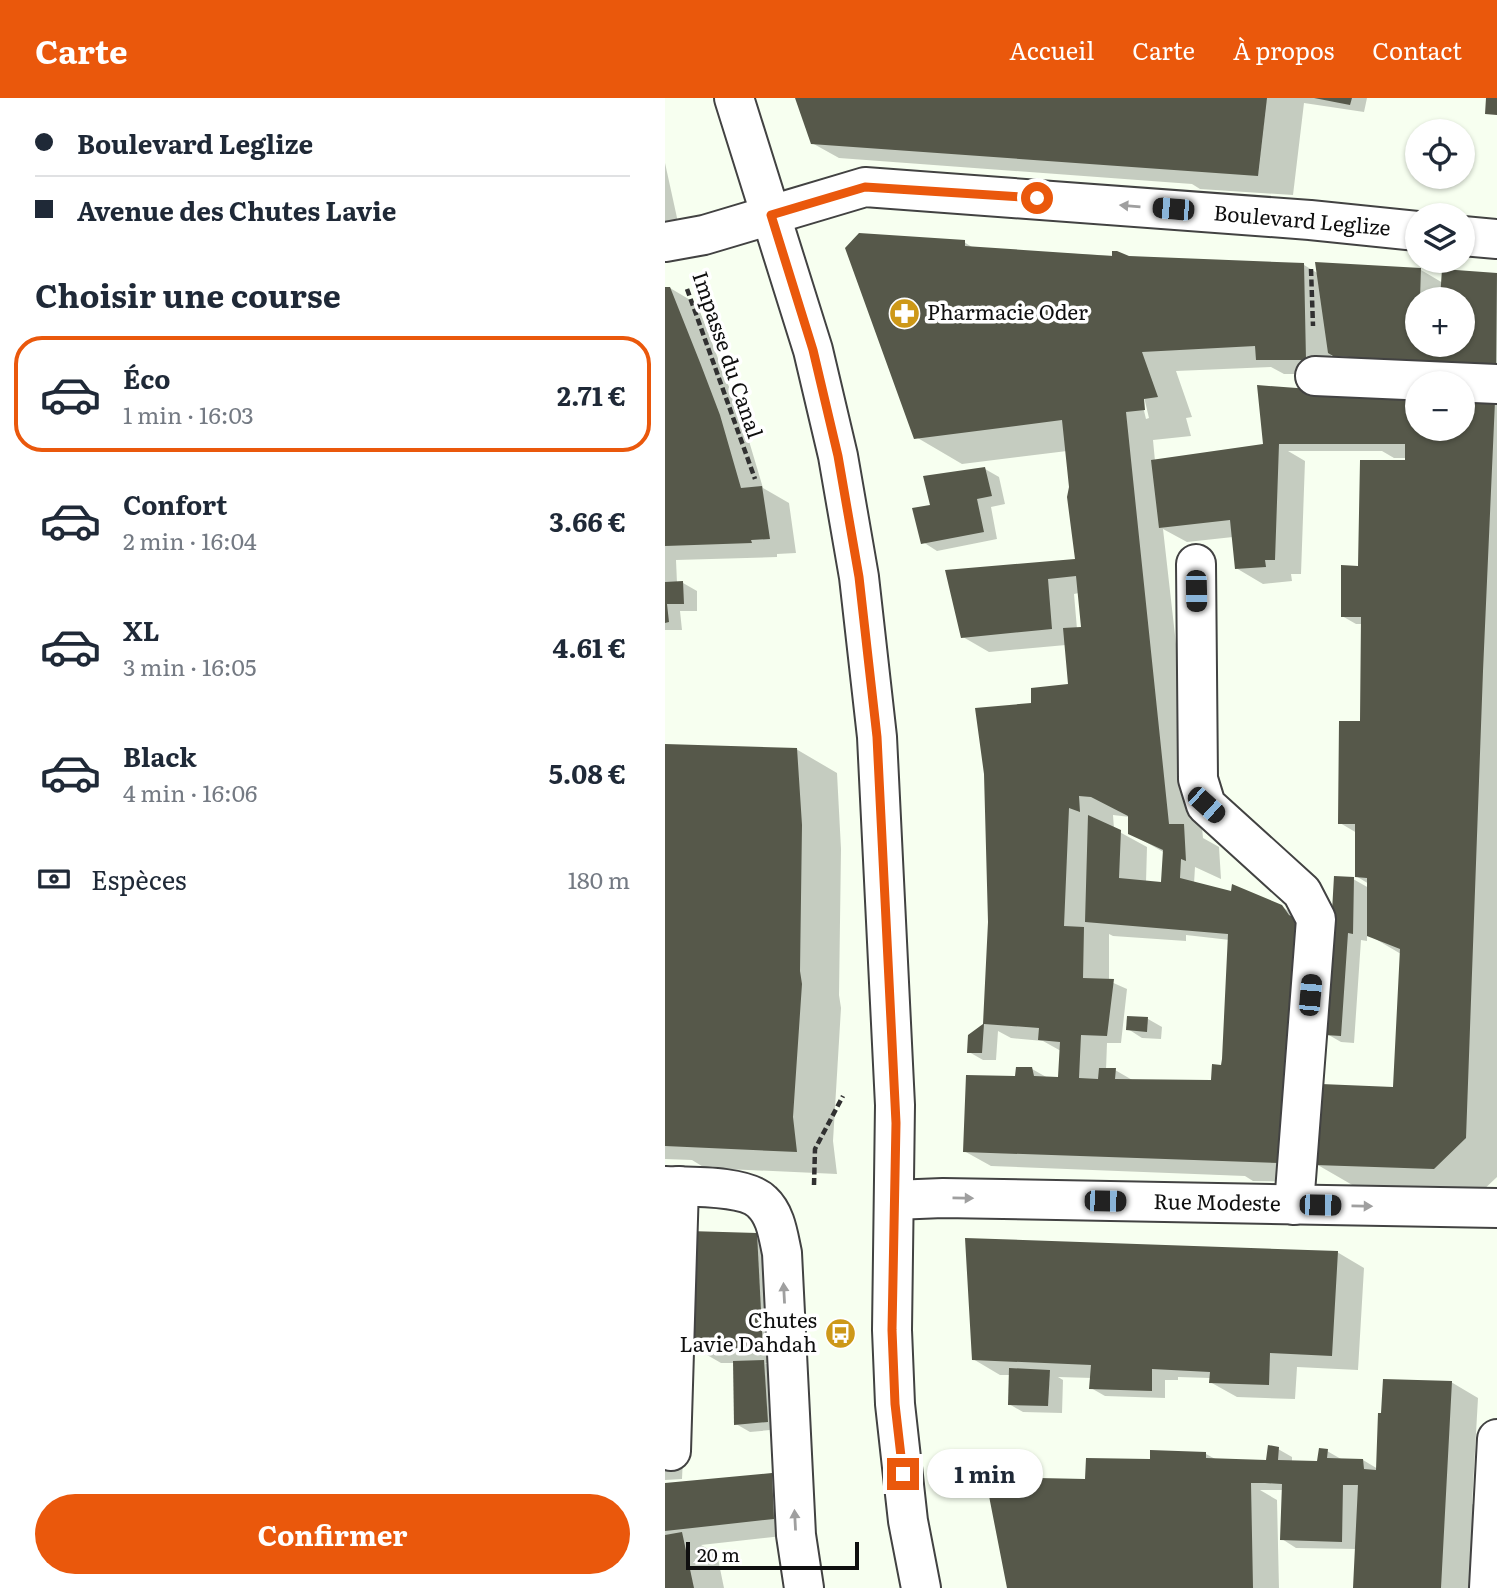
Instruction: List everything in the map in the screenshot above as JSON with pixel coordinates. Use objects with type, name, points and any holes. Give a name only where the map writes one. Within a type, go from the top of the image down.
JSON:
[{"type":"street","points":[[734,98],[813,350],[838,456],[859,577],[877,737],[896,1123],[892,1330],[895,1404],[908,1521],[921,1588]]},
{"type":"street","name":"Boulevard Leglize","points":[[668,242],[704,235],[865,187],[1310,220],[1405,230]]},
{"type":"street","points":[[1475,237],[1497,239]]},
{"type":"street","points":[[1315,376],[1497,384]]},
{"type":"street","points":[[1196,564],[1198,779],[1206,805],[1302,892],[1316,919],[1294,1205]]},
{"type":"street","points":[[671,1451],[672,1186],[731,1189],[761,1201],[776,1223],[782,1253],[796,1535],[804,1588]]},
{"type":"street","name":"Rue Modeste","points":[[894,1200],[943,1198],[1497,1208]]},
{"type":"street","points":[[1489,1588],[1497,1439]]},
{"type":"path","points":[[1310,220],[1315,376]]},
{"type":"path","name":"Impasse du Canal","points":[[668,242],[755,479]]},
{"type":"path","points":[[814,1179],[815,1149],[830,1123]]},
{"type":"building","points":[[795,98],[1267,98],[1258,176],[811,144]]},
{"type":"building","points":[[1314,98],[1352,98],[1350,105]]},
{"type":"building","points":[[1486,98],[1497,98],[1497,115],[1485,114]]},
{"type":"building","points":[[859,233],[965,240],[965,246],[1112,256],[1112,251],[1117,251],[1129,256],[1304,263],[1306,360],[1256,360],[1255,346],[1142,352],[1158,397],[1144,399],[1145,410],[1126,412],[1169,824],[1184,824],[1186,861],[1181,859],[1180,878],[1231,891],[1232,884],[1282,905],[1289,915],[1299,920],[1280,1163],[963,1152],[966,1075],[1015,1076],[1016,1067],[1032,1067],[1034,1076],[1058,1077],[1060,1042],[1038,1040],[1039,1028],[984,1024],[982,1053],[967,1053],[968,1035],[983,1024],[988,922],[984,774],[975,708],[1031,703],[1031,688],[1068,684],[1063,628],[1081,627],[1076,576],[1048,579],[1052,629],[961,638],[945,570],[1075,559],[1067,497],[1069,487],[1062,420],[914,439],[845,248]],"holes":[[[1079,796],[1091,797],[1128,816],[1128,834],[1163,850],[1161,882],[1119,878],[1121,830],[1088,815],[1085,922],[1228,934],[1222,1059],[1221,1065],[1212,1064],[1211,1080],[1115,1079],[1116,1068],[1099,1068],[1098,1079],[1079,1078],[1081,1035],[1107,1036],[1114,979],[1083,978],[1084,927],[1064,926],[1069,808],[1080,812]]]},
{"type":"building","points":[[1315,262],[1405,267],[1405,273],[1421,273],[1420,287],[1405,287],[1405,357],[1475,357],[1475,287],[1441,287],[1442,273],[1497,273],[1496,366],[1333,356],[1328,353]]},
{"type":"building","points":[[665,287],[670,287],[720,415],[741,488],[762,486],[770,539],[751,540],[752,543],[665,546]]},
{"type":"building","points":[[1257,385],[1405,396],[1405,441],[1475,441],[1475,400],[1495,401],[1466,1138],[1434,1169],[1315,1165],[1321,1084],[1393,1087],[1400,949],[1367,936],[1367,878],[1355,877],[1355,824],[1338,824],[1339,721],[1360,721],[1361,617],[1341,617],[1341,565],[1358,566],[1360,460],[1405,460],[1405,444],[1279,444],[1275,560],[1265,560],[1266,567],[1235,569],[1230,520],[1159,528],[1151,460],[1263,444]]},
{"type":"building","points":[[985,467],[992,496],[977,499],[984,532],[921,544],[912,508],[930,505],[923,476]]},
{"type":"building","points":[[683,581],[684,604],[667,604],[669,622],[665,623],[665,582]]},
{"type":"building","points":[[665,744],[797,748],[802,825],[802,984],[793,1117],[797,1152],[665,1146]]},
{"type":"building","points":[[1334,876],[1354,877],[1353,934],[1348,933],[1341,1036],[1325,1035]]},
{"type":"building","points":[[1127,1016],[1148,1017],[1147,1032],[1126,1030]]},
{"type":"building","points":[[689,1231],[757,1233],[763,1349],[693,1349]]},
{"type":"building","points":[[965,1238],[1338,1251],[1332,1356],[1270,1353],[1269,1385],[1209,1383],[1210,1372],[1152,1369],[1152,1391],[1089,1389],[1091,1365],[972,1360]]},
{"type":"building","points":[[764,1360],[768,1422],[734,1425],[733,1361]]},
{"type":"building","points":[[1009,1368],[1050,1370],[1048,1406],[1008,1405]]},
{"type":"building","points":[[1383,1379],[1452,1381],[1441,1588],[1353,1588],[1358,1485],[1343,1485],[1342,1542],[1280,1540],[1282,1484],[1251,1483],[1253,1588],[1007,1588],[989,1496],[997,1495],[994,1477],[1085,1479],[1086,1458],[1150,1459],[1150,1450],[1206,1452],[1206,1458],[1266,1460],[1268,1445],[1279,1447],[1278,1460],[1317,1461],[1319,1448],[1328,1449],[1327,1458],[1363,1459],[1364,1469],[1376,1470],[1378,1413],[1381,1413]]},
{"type":"building","points":[[772,1473],[774,1519],[665,1531],[665,1483]]},
{"type":"building","points":[[682,1532],[694,1588],[665,1588],[665,1535]]},
{"type":"place","name":"Pharmacie Oder","points":[[904,313]]},
{"type":"place","name":"Chutes Lavie Dahdah","points":[[840,1333]]},
{"type":"route","points":[[903,1474],[895,1404],[892,1330],[896,1123],[877,737],[859,577],[838,456],[813,350],[771,215],[865,187],[900,187],[1037,198]]}]
